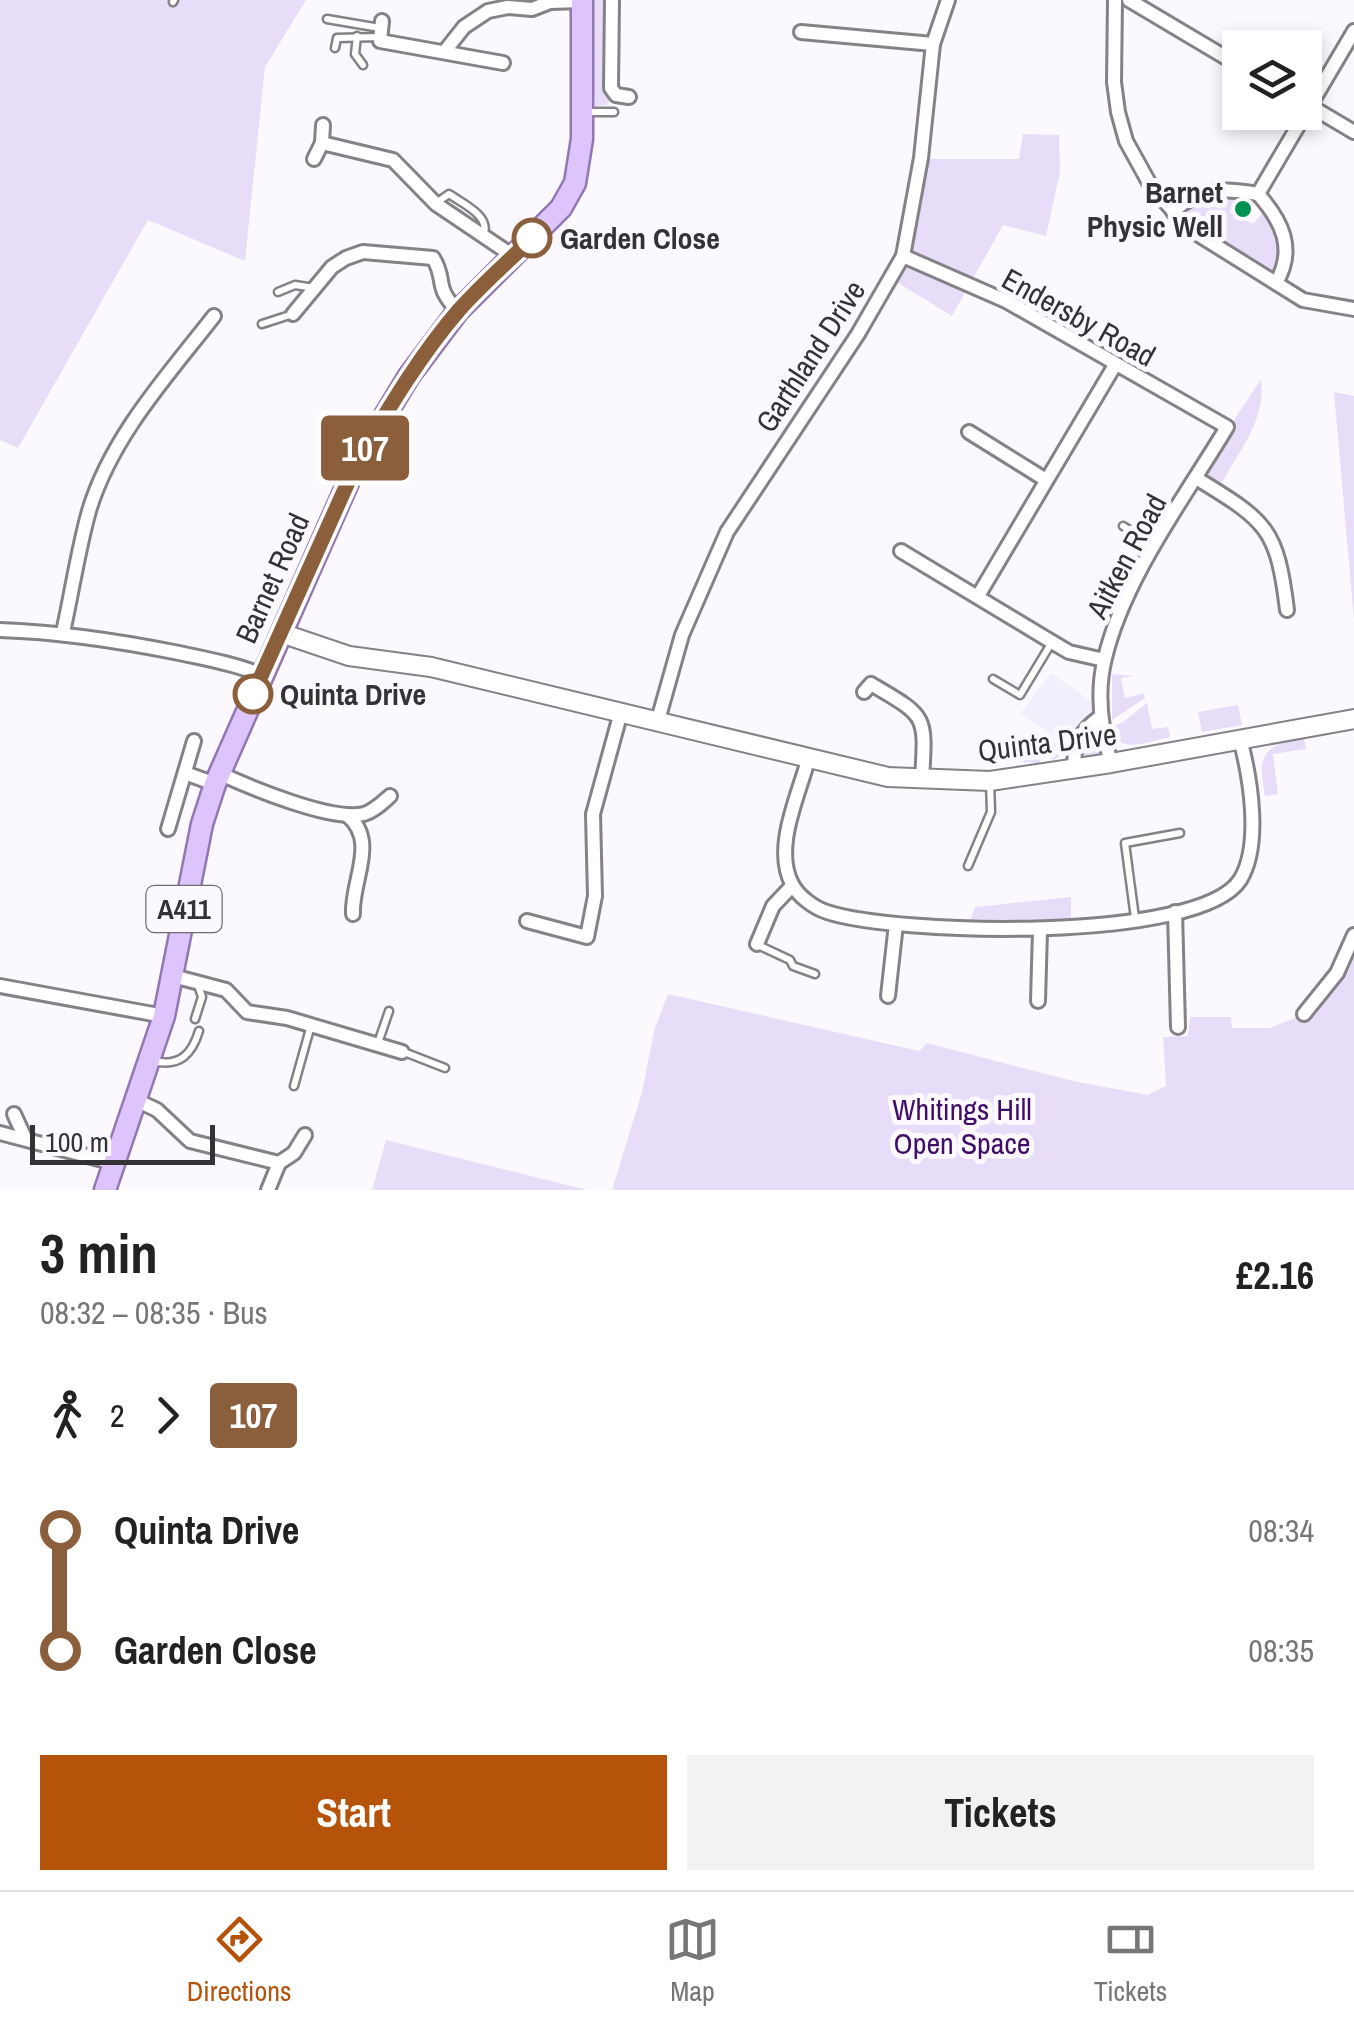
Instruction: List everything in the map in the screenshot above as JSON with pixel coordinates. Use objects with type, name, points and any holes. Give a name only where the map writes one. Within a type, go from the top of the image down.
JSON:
[{"type":"main road","name":"Barnet Road","points":[[104,1190],[164,1016],[191,872],[217,779],[358,460],[409,376],[458,312],[561,208],[576,183],[581,156],[582,0]]},
{"type":"street","points":[[445,51],[464,26],[488,11],[508,7],[524,10],[550,2],[582,0]]},
{"type":"street","points":[[612,0],[611,88],[616,95],[629,97]]},
{"type":"street","name":"Garthland Drive","points":[[658,720],[682,635],[728,532],[858,334],[903,256],[920,158],[933,44],[948,0]]},
{"type":"street","points":[[1115,0],[1114,82],[1122,127],[1138,164],[1172,212],[1191,230],[1303,300],[1354,310]]},
{"type":"street","points":[[1129,0],[1222,55]]},
{"type":"street","points":[[380,29],[380,41],[503,62]]},
{"type":"street","points":[[1322,81],[1354,31]]},
{"type":"street","points":[[801,32],[933,44]]},
{"type":"street","points":[[582,49],[611,49]]},
{"type":"street","points":[[1322,114],[1354,132]]},
{"type":"street","points":[[314,158],[322,143],[322,125]]},
{"type":"street","points":[[1258,194],[1293,130]]},
{"type":"street","points":[[322,143],[393,160],[436,204],[513,256]]},
{"type":"street","points":[[1172,212],[1182,202],[1208,190],[1258,194],[1282,226],[1286,247],[1284,270],[1276,283]]},
{"type":"street","points":[[292,314],[332,267],[363,252],[433,258],[442,294],[458,312]]},
{"type":"street","name":"Endersby Road","points":[[903,256],[1006,302],[1227,427]]},
{"type":"street","points":[[63,632],[90,510],[102,478],[148,401],[214,316]]},
{"type":"street","points":[[978,596],[1115,365]]},
{"type":"street","name":"Aitken Road","points":[[1111,763],[1100,717],[1104,660],[1122,609],[1227,427]]},
{"type":"street","points":[[969,432],[1046,480]]},
{"type":"street","points":[[1196,478],[1244,508],[1273,540],[1281,560],[1287,610]]},
{"type":"street","points":[[901,551],[1070,652],[1104,660]]},
{"type":"street","points":[[0,630],[63,632],[240,666],[262,674]]},
{"type":"street","name":"Quinta Drive","points":[[281,633],[350,656],[431,666],[808,760],[888,776],[990,781],[1354,719]]},
{"type":"street","points":[[864,692],[871,684],[922,719],[922,778]]},
{"type":"street","points":[[527,921],[588,937],[595,896],[594,814],[621,712]]},
{"type":"street","name":"Aitken Road","points":[[1075,767],[1073,754],[1083,730],[1100,717]]},
{"type":"street","points":[[808,760],[783,856],[792,886],[806,900],[826,912],[896,924],[1040,931],[1205,906],[1225,895],[1240,880],[1250,854],[1248,768],[1240,739]]},
{"type":"street","points":[[168,829],[194,741]]},
{"type":"street","points":[[185,773],[348,815],[364,814],[390,796]]},
{"type":"street","points":[[348,815],[358,824],[364,847],[353,914]]},
{"type":"street","points":[[757,944],[773,906],[792,886]]},
{"type":"street","points":[[1174,912],[1178,1028]]},
{"type":"street","points":[[888,996],[896,924]]},
{"type":"street","points":[[1038,1001],[1040,931]]},
{"type":"street","points":[[1304,1014],[1337,973],[1354,935]]},
{"type":"street","points":[[173,976],[226,990],[247,1012],[256,1015],[267,1013],[402,1052]]},
{"type":"street","points":[[0,986],[164,1016]]},
{"type":"street","points":[[134,1099],[157,1110],[190,1141],[279,1163]]},
{"type":"street","points":[[14,1114],[25,1138]]},
{"type":"street","points":[[0,1133],[114,1163]]},
{"type":"street","points":[[268,1190],[279,1163],[294,1153],[305,1135]]},
{"type":"lane","points":[[327,19],[380,29]]},
{"type":"lane","points":[[335,48],[337,38],[380,29]]},
{"type":"lane","points":[[356,36],[355,54],[363,65]]},
{"type":"lane","points":[[582,112],[614,112]]},
{"type":"lane","points":[[278,292],[295,284],[314,288]]},
{"type":"lane","points":[[262,324],[292,314]]},
{"type":"lane","points":[[1123,526],[1156,546]]},
{"type":"lane","points":[[994,679],[1020,695],[1052,642]]},
{"type":"lane","points":[[968,866],[990,812],[990,781]]},
{"type":"lane","points":[[1135,918],[1125,843],[1180,833]]},
{"type":"lane","points":[[757,944],[790,960],[793,966],[815,974]]},
{"type":"lane","points":[[195,980],[202,997],[196,1019]]},
{"type":"lane","points":[[377,1044],[389,1011]]},
{"type":"lane","points":[[294,1086],[310,1025]]},
{"type":"lane","points":[[150,1059],[160,1063],[185,1058],[193,1052],[199,1031]]},
{"type":"lane","points":[[402,1052],[445,1068]]},
{"type":"shaded area","points":[[1051,673],[1098,706],[1068,744],[1020,714]]},
{"type":"green space","points":[[0,0],[306,0],[265,67],[245,261],[148,220],[18,448],[0,440]]},
{"type":"green space","points":[[586,0],[612,0],[614,93],[607,105],[595,106]]},
{"type":"green space","points":[[1023,134],[1059,135],[1060,172],[1046,236],[1003,225],[952,316],[890,278],[927,159],[1019,159]]},
{"type":"green space","points":[[1209,193],[1240,195],[1230,213],[1253,224],[1266,209],[1282,241],[1277,272],[1269,272],[1185,215],[1186,208]]},
{"type":"green space","points":[[1261,379],[1262,395],[1255,424],[1218,491],[1196,478]]},
{"type":"green space","points":[[1334,392],[1354,396],[1354,620]]},
{"type":"green space","points":[[1112,674],[1134,676],[1121,678],[1125,698],[1144,693],[1145,698],[1112,720]]},
{"type":"green space","points":[[1147,703],[1152,729],[1168,727],[1170,737],[1134,745],[1120,741],[1113,726]]},
{"type":"green space","points":[[1238,705],[1242,725],[1202,732],[1198,712]]},
{"type":"green space","points":[[1100,717],[1111,761],[1075,767],[1083,730]]},
{"type":"green space","points":[[1304,737],[1306,749],[1273,754],[1278,794],[1265,796],[1262,770],[1266,754],[1279,744]]},
{"type":"green space","points":[[1041,738],[1057,745],[1061,755],[1054,760],[1047,754],[1041,755],[1039,763],[1022,762],[1028,748]]},
{"type":"green space","points":[[1071,897],[1071,927],[967,930],[975,907]]},
{"type":"green space","name":"Whitings Hill Open Space","points":[[1354,935],[1354,1190],[612,1190],[642,1092],[654,1031],[668,994],[919,1051],[927,1043],[1073,1081],[1148,1095],[1166,1086],[1163,1037],[1188,1036],[1190,1017],[1231,1017],[1232,1028],[1270,1028],[1304,1014]]},
{"type":"green space","points":[[386,1140],[587,1190],[372,1190]]},
{"type":"bus line","name":"107","points":[[253,694],[371,438],[409,376],[458,312],[532,238]]},
{"type":"place","name":"Barnet Physic Well","points":[[1243,209]]},
{"type":"place","name":"Garden Close","points":[[532,238]]},
{"type":"place","name":"Quinta Drive","points":[[253,694]]}]
